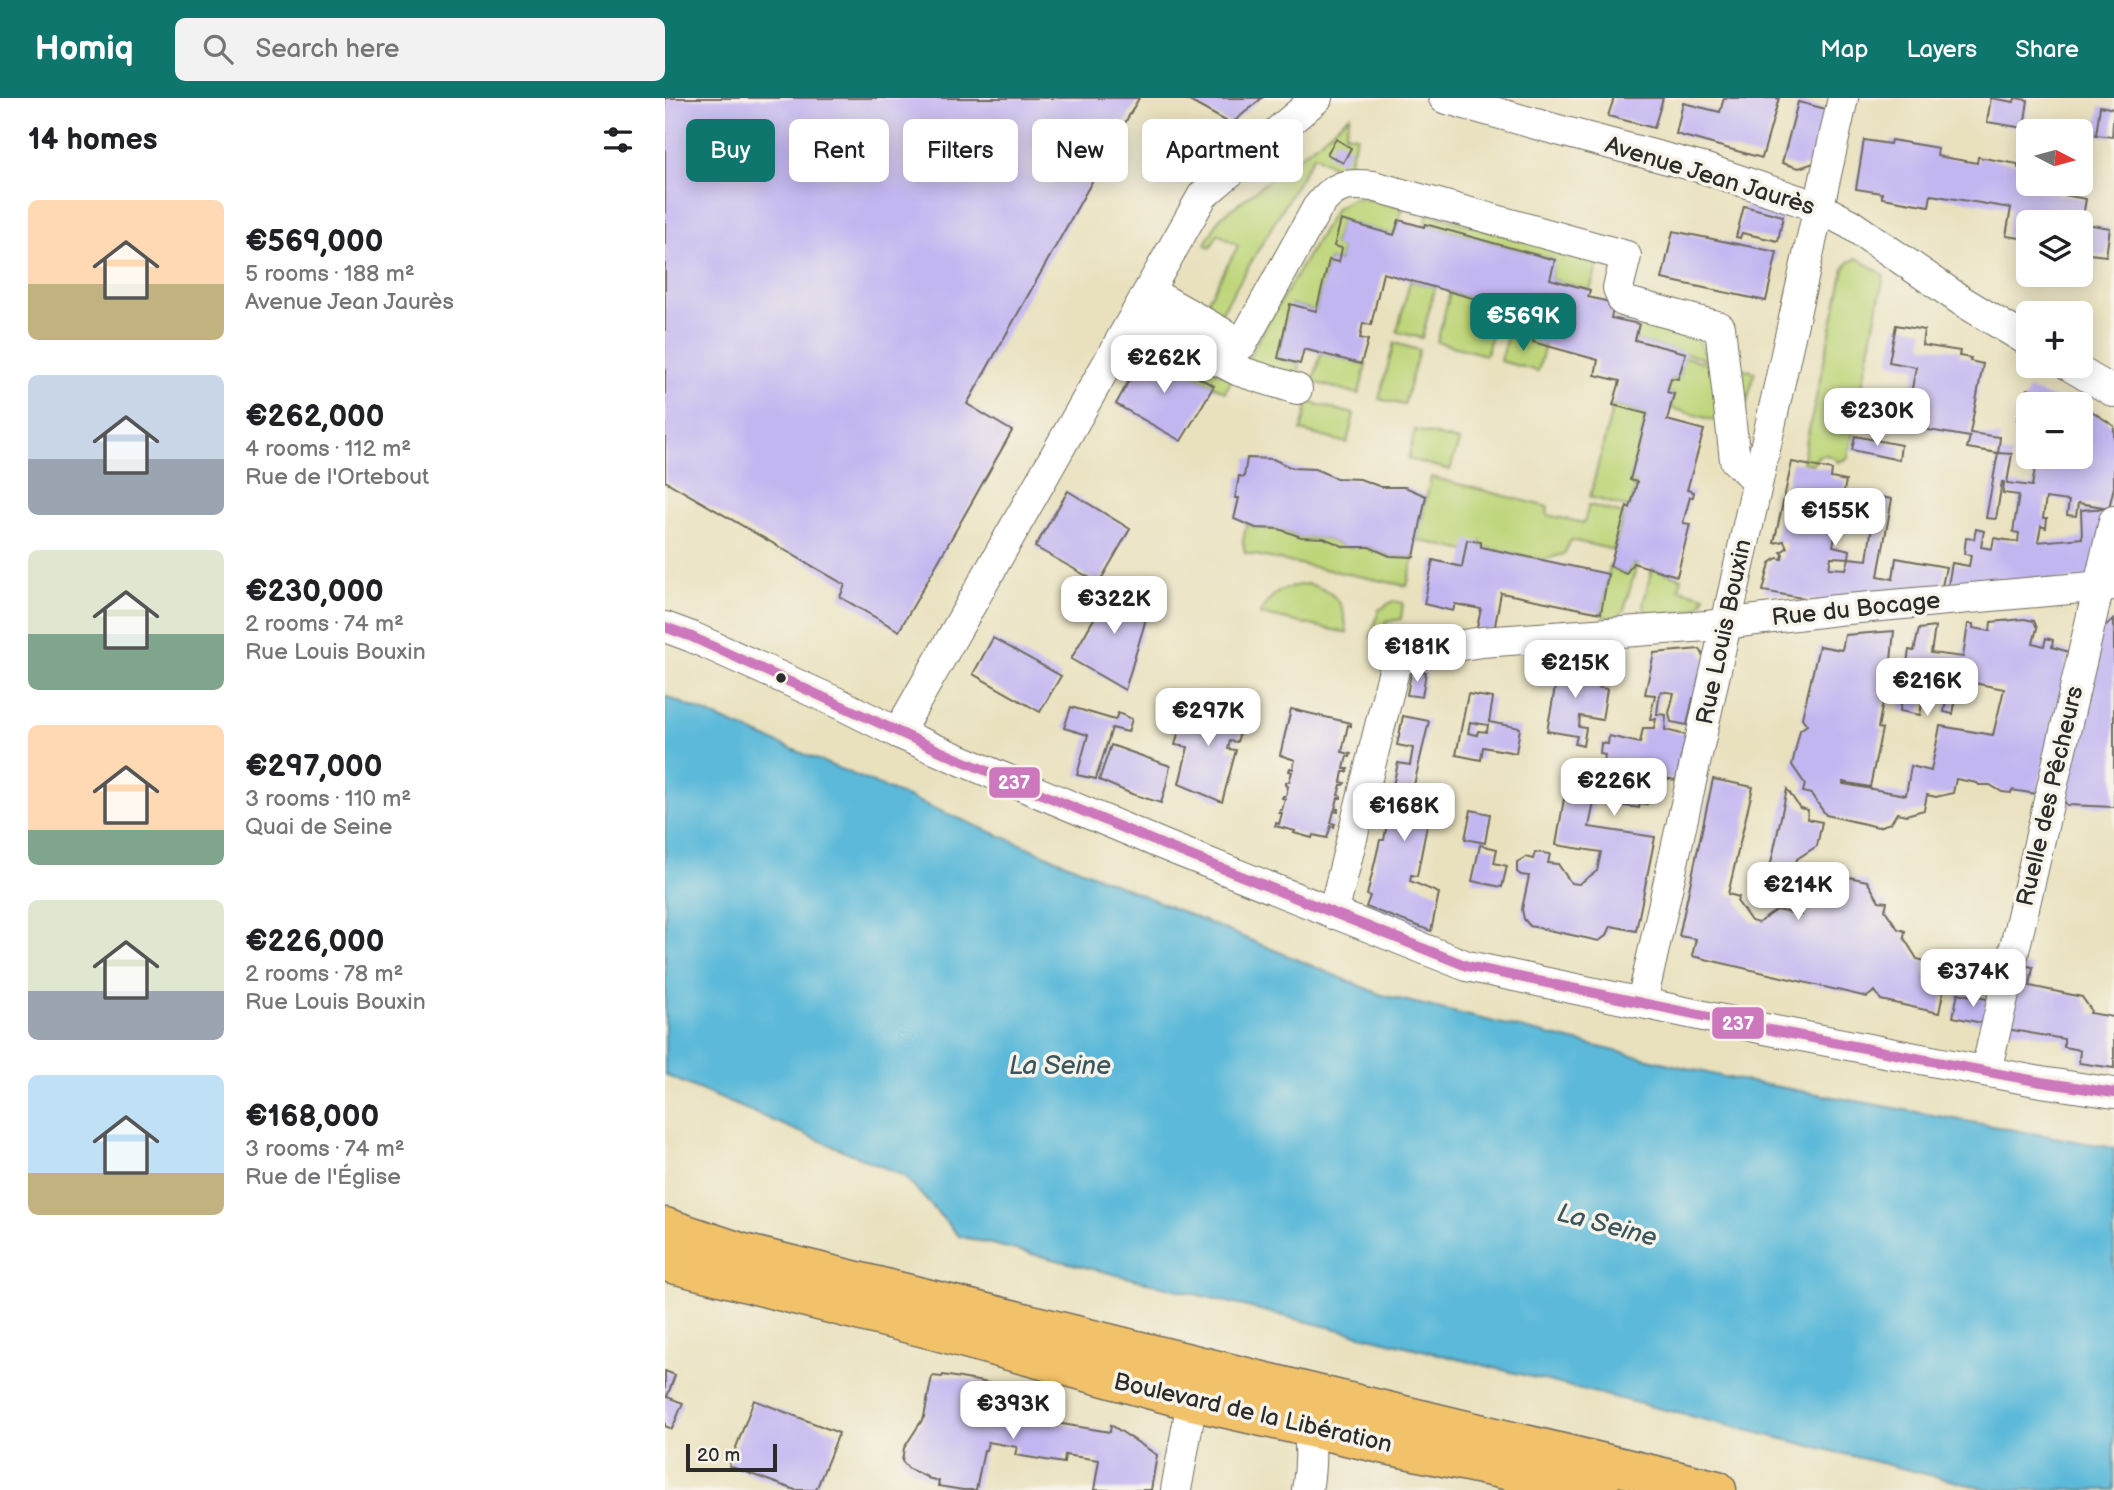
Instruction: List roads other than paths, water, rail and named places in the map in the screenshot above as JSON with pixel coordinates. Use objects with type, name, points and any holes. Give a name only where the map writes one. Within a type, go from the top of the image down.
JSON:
[{"type":"main road","points":[[665,1227],[804,1268],[1717,1490]]},
{"type":"main road","name":"Boulevard de la Libération","points":[[665,1262],[933,1330],[1192,1401],[1308,1460],[1355,1438],[1600,1490]]},
{"type":"main road","points":[[1192,1401],[1221,1370]]},
{"type":"street","points":[[898,733],[1203,195],[1317,98]]},
{"type":"street","name":"Avenue Jean Jaurès","points":[[1444,98],[1554,130],[1706,169],[1818,207],[1850,223],[1962,301],[2016,334]]},
{"type":"street","name":"Rue Louis Bouxin","points":[[1642,1002],[1843,98]]},
{"type":"street","points":[[1150,292],[1242,344],[1317,208],[1338,187],[1354,184],[1373,186],[1626,256],[1618,288],[1623,301],[1720,327],[1735,460],[1757,481]]},
{"type":"street","points":[[1135,318],[1239,372],[1297,389]]},
{"type":"street","points":[[2090,378],[2114,392]]},
{"type":"street","name":"Ruelle des Pêcheurs","points":[[1986,1072],[2106,586],[2114,521]]},
{"type":"street","name":"Rue du Bocage","points":[[1333,914],[1395,666],[1410,653],[1482,642],[1726,623],[1837,610],[2106,586]]},
{"type":"street","points":[[665,627],[898,733],[1166,846],[1467,966],[1986,1072],[2114,1093]]},
{"type":"street","points":[[1299,1390],[1308,1460]]},
{"type":"street","points":[[1176,1490],[1192,1401]]},
{"type":"water","name":"La Seine","points":[[665,696],[1382,995],[1724,1077],[2114,1148],[2114,1490],[1990,1490],[959,1236],[904,1176],[665,1075]]}]
